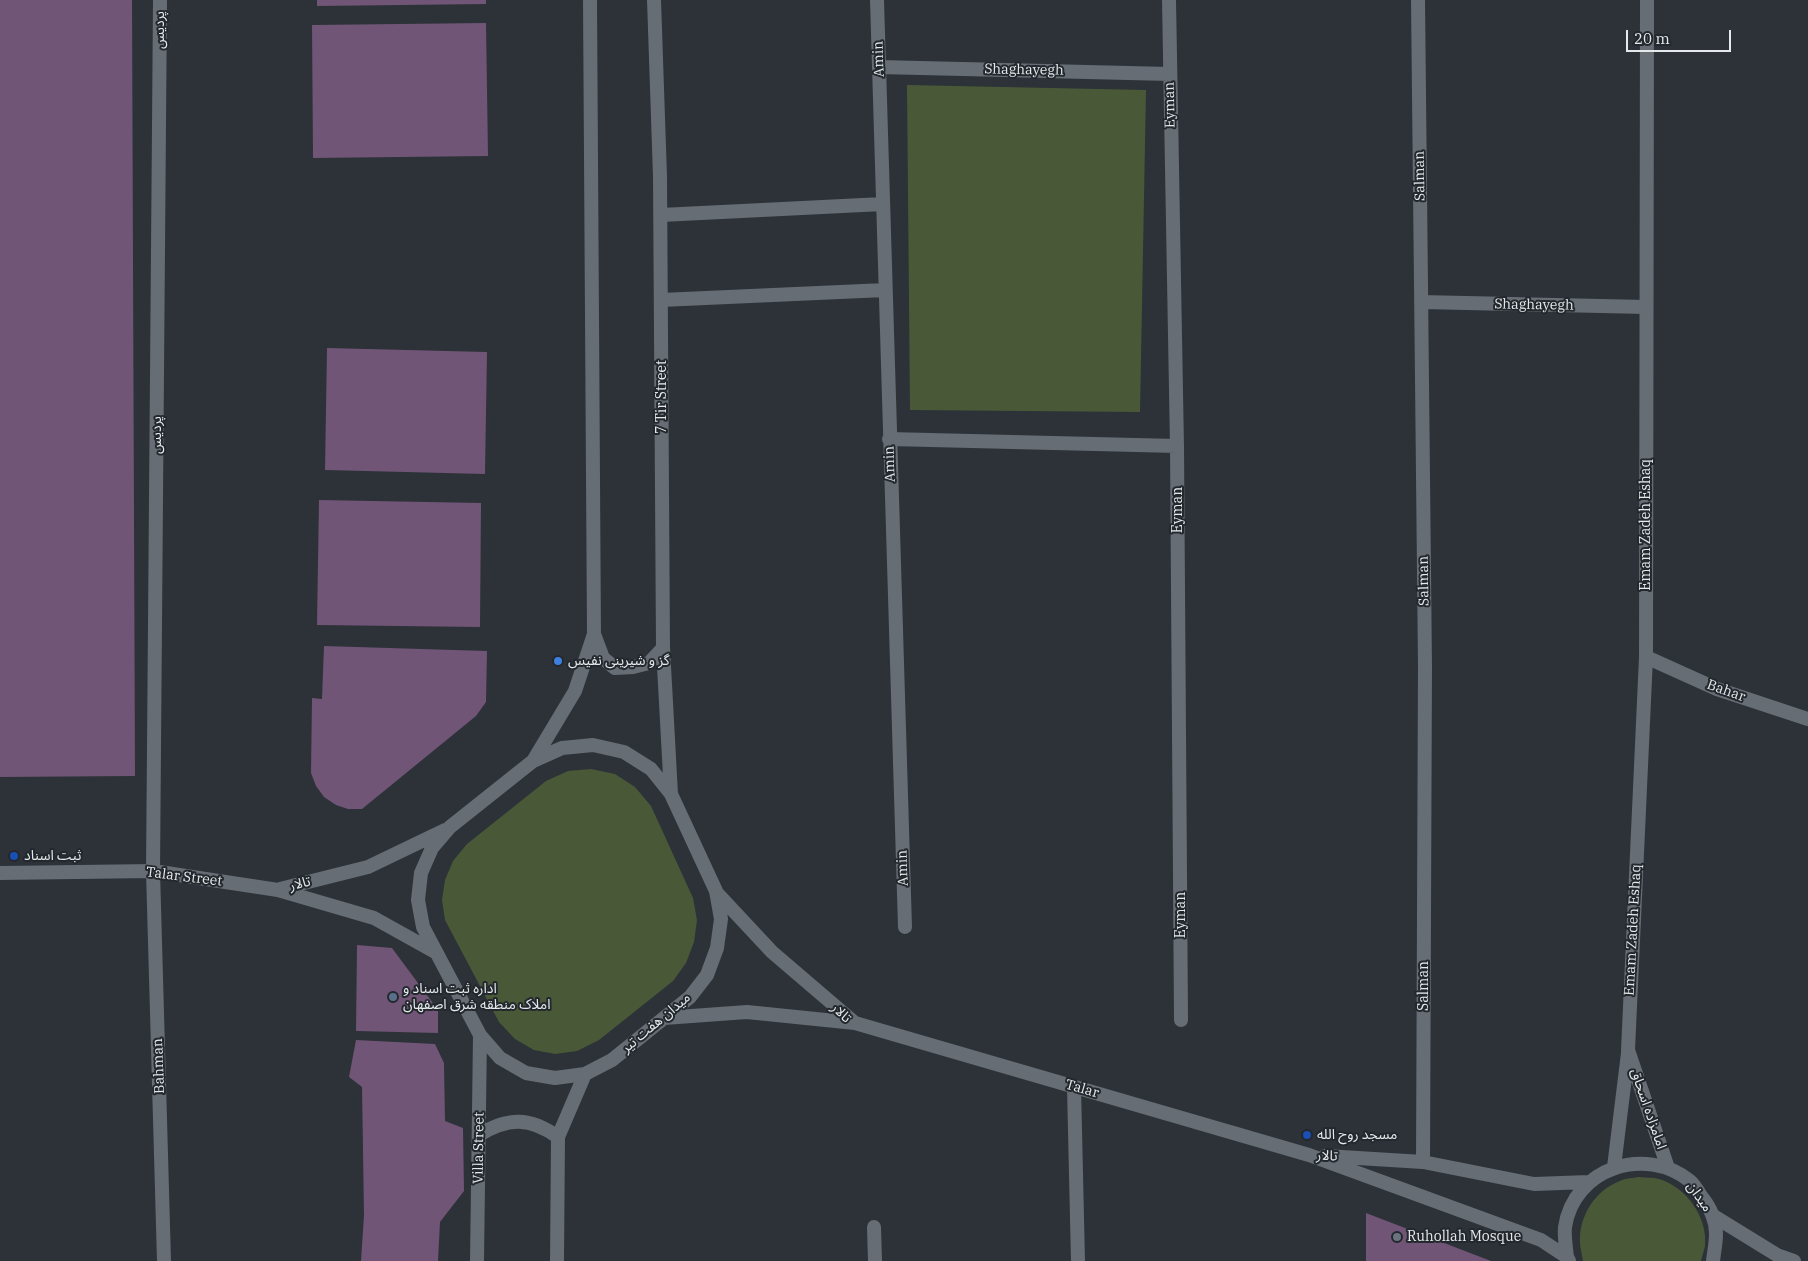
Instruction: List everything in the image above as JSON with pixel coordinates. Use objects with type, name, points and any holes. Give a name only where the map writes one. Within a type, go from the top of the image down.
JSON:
[{"type":"street","name":"پردیس","points":[[154,871],[160,0]]},
{"type":"street","points":[[533,761],[575,691],[594,634],[590,0]]},
{"type":"street","name":"7 Tir Street","points":[[654,0],[661,216],[663,648],[671,794]]},
{"type":"street","name":"Amin","points":[[877,0],[905,927]]},
{"type":"street","name":"Eyman","points":[[1169,0],[1177,446],[1181,1020]]},
{"type":"street","name":"Salman","points":[[1418,0],[1425,666],[1423,1162]]},
{"type":"street","name":"Emam Zadeh Eshaq","points":[[1628,1050],[1646,657],[1647,0]]},
{"type":"street","name":"Shaghayegh","points":[[879,67],[1170,74]]},
{"type":"street","points":[[661,216],[883,204]]},
{"type":"street","points":[[661,300],[885,290]]},
{"type":"street","name":"Shaghayegh","points":[[1421,302],[1646,307]]},
{"type":"street","points":[[889,440],[1177,446]]},
{"type":"street","points":[[594,634],[603,658],[615,668],[633,667],[649,663],[663,648]]},
{"type":"street","name":"Bahar","points":[[1646,657],[1717,689],[1808,720]]},
{"type":"street","name":"میدان هفت تیر","points":[[593,745],[624,752],[651,769],[671,794],[716,891],[721,919],[717,948],[707,975],[690,997],[612,1060],[585,1074],[555,1078],[526,1073],[500,1058],[480,1035],[423,927],[418,900],[421,873],[432,848],[450,827],[533,761],[562,748],[593,745]]},
{"type":"street","name":"تالار","points":[[278,890],[368,866],[450,827]]},
{"type":"street","name":"Talar Street","points":[[0,873],[154,871],[278,890]]},
{"type":"street","name":"Bahman","points":[[154,871],[164,1261]]},
{"type":"street","name":"تالار","points":[[278,890],[374,918],[435,952]]},
{"type":"street","name":"تالار","points":[[716,891],[772,952],[855,1023]]},
{"type":"street","name":"تالار","points":[[664,1018],[747,1012],[855,1023]]},
{"type":"street","name":"Talar","points":[[855,1023],[1309,1155]]},
{"type":"street","name":"Villa Street","points":[[478,1261],[480,1035]]},
{"type":"street","points":[[1614,1167],[1628,1050]]},
{"type":"street","name":"امامزاده اسحاق","points":[[1628,1050],[1668,1168]]},
{"type":"street","points":[[557,1261],[558,1137],[585,1074]]},
{"type":"street","points":[[1074,1087],[1078,1261]]},
{"type":"street","points":[[479,1135],[494,1126],[510,1122],[527,1122],[544,1127],[558,1137]]},
{"type":"street","name":"تالار","points":[[1309,1155],[1423,1162],[1534,1184],[1589,1182]]},
{"type":"street","name":"تالار","points":[[1309,1155],[1541,1240],[1568,1259]]},
{"type":"street","name":"میدان","points":[[1568,1259],[1565,1227],[1573,1202],[1589,1182],[1614,1167],[1644,1162],[1668,1168],[1691,1181],[1709,1206],[1716,1234],[1713,1261]]},
{"type":"street","points":[[1712,1215],[1777,1255],[1794,1261]]},
{"type":"street","points":[[874,1227],[875,1261]]},
{"type":"green space","points":[[907,85],[1146,90],[1140,412],[910,410]]},
{"type":"green space","points":[[591,769],[615,774],[635,787],[651,806],[693,898],[697,920],[694,942],[686,963],[673,981],[599,1040],[577,1051],[555,1054],[534,1050],[515,1039],[499,1022],[445,920],[442,900],[445,880],[453,861],[467,844],[546,781],[568,771]]},
{"type":"green space","points":[[1639,1177],[1657,1178],[1669,1183],[1686,1196],[1693,1205],[1703,1224],[1705,1235],[1705,1246],[1701,1261],[1583,1261],[1580,1232],[1590,1205],[1596,1197],[1611,1185],[1625,1179]]},
{"type":"building","points":[[0,0],[132,0],[135,776],[0,777]]},
{"type":"building","points":[[317,0],[486,0],[486,4],[317,6]]},
{"type":"building","points":[[486,23],[488,156],[313,158],[312,25]]},
{"type":"building","points":[[327,348],[487,352],[485,474],[325,470]]},
{"type":"building","points":[[319,500],[481,503],[480,627],[317,625]]},
{"type":"building","points":[[324,646],[487,651],[486,702],[476,716],[362,809],[348,809],[336,805],[324,797],[316,786],[311,773],[312,698],[322,699]]},
{"type":"building","name":"اداره ثبت اسناد و املاک منطقه شرق اصفهان","points":[[357,945],[392,948],[438,1010],[438,1033],[356,1031]]},
{"type":"building","points":[[356,1040],[435,1044],[444,1063],[445,1121],[463,1128],[464,1191],[440,1222],[438,1261],[361,1261],[364,1215],[362,1087],[349,1077]]},
{"type":"building","name":"Ruhollah Mosque","points":[[1366,1213],[1491,1261],[1366,1261]]},
{"type":"place","name":"گز و شیرینی نفیس","points":[[558,661]]},
{"type":"place","name":"ثبت اسناد","points":[[14,856]]},
{"type":"place","name":"اداره ثبت اسناد و املاک منطقه شرق اصفهان","points":[[393,997]]},
{"type":"place","name":"مسجد روح الله","points":[[1307,1135]]},
{"type":"place","name":"Ruhollah Mosque","points":[[1397,1237]]}]
